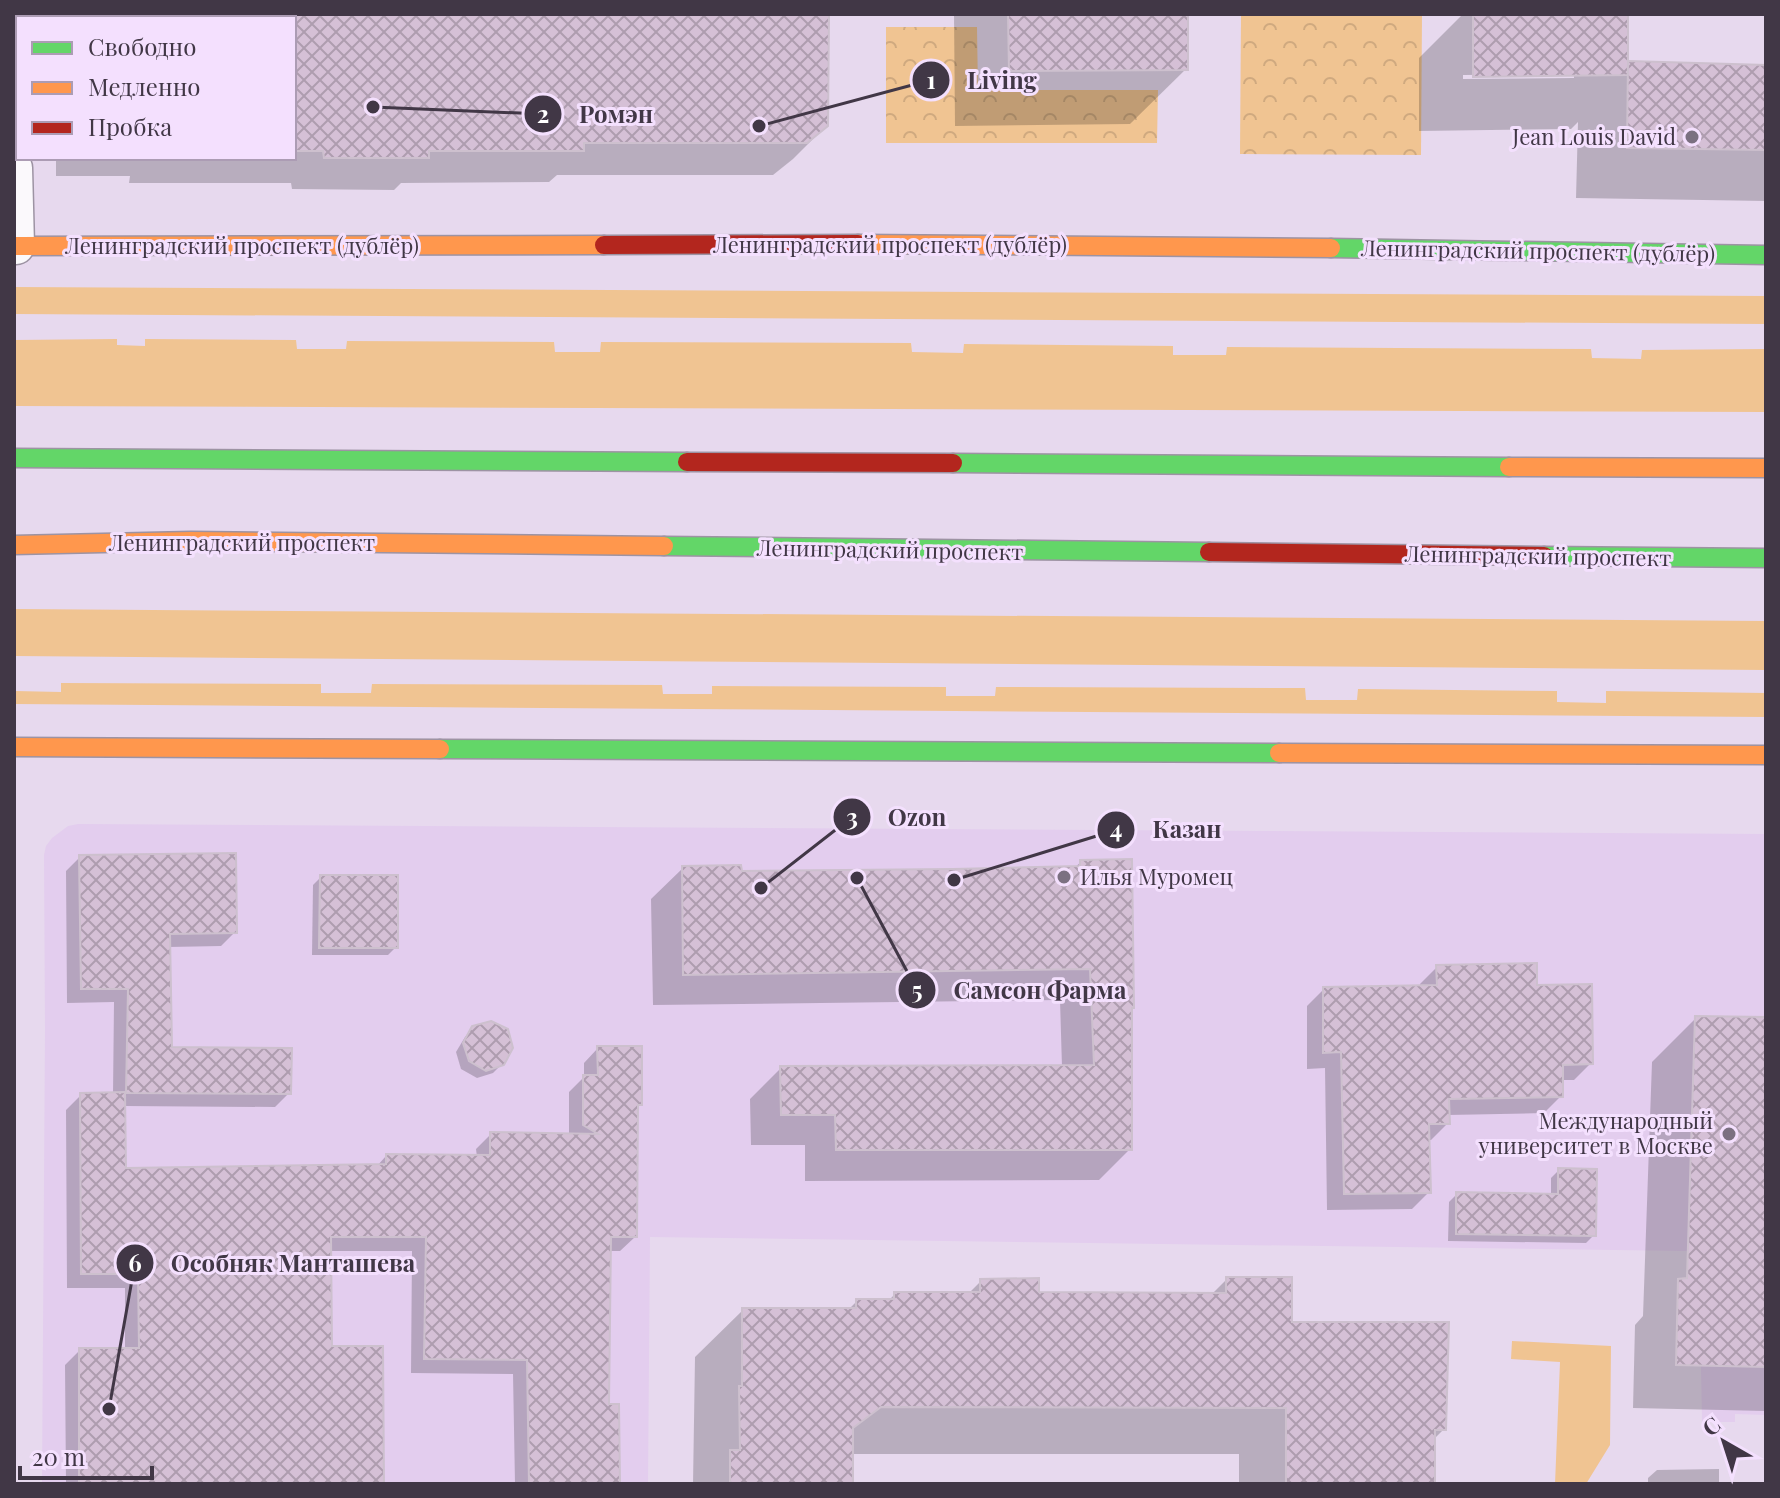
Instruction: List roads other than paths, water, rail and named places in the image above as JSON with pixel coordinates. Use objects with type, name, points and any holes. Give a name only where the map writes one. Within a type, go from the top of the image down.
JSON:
[{"type":"main road","name":"Ленинградский проспект (дублёр)","points":[[15,246],[855,244],[1766,255]]},
{"type":"main road","points":[[14,458],[1766,468]]},
{"type":"main road","name":"Ленинградский проспект","points":[[14,545],[191,541],[1766,558]]},
{"type":"main road","points":[[14,747],[1766,755]]},
{"type":"street","points":[[14,168],[15,246]]},
{"type":"place","name":"Ромэн","points":[[373,107]]},
{"type":"place","name":"Living","points":[[759,126]]},
{"type":"place","name":"Jean Louis David","points":[[1692,137]]},
{"type":"place","name":"Илья Муромец","points":[[1064,877]]},
{"type":"place","name":"Самсон Фарма","points":[[857,878]]},
{"type":"place","name":"Казан","points":[[954,880]]},
{"type":"place","name":"Ozon","points":[[761,888]]},
{"type":"place","name":"Международный университет в Москве","points":[[1729,1134]]},
{"type":"place","name":"Особняк Манташева","points":[[109,1409]]}]
